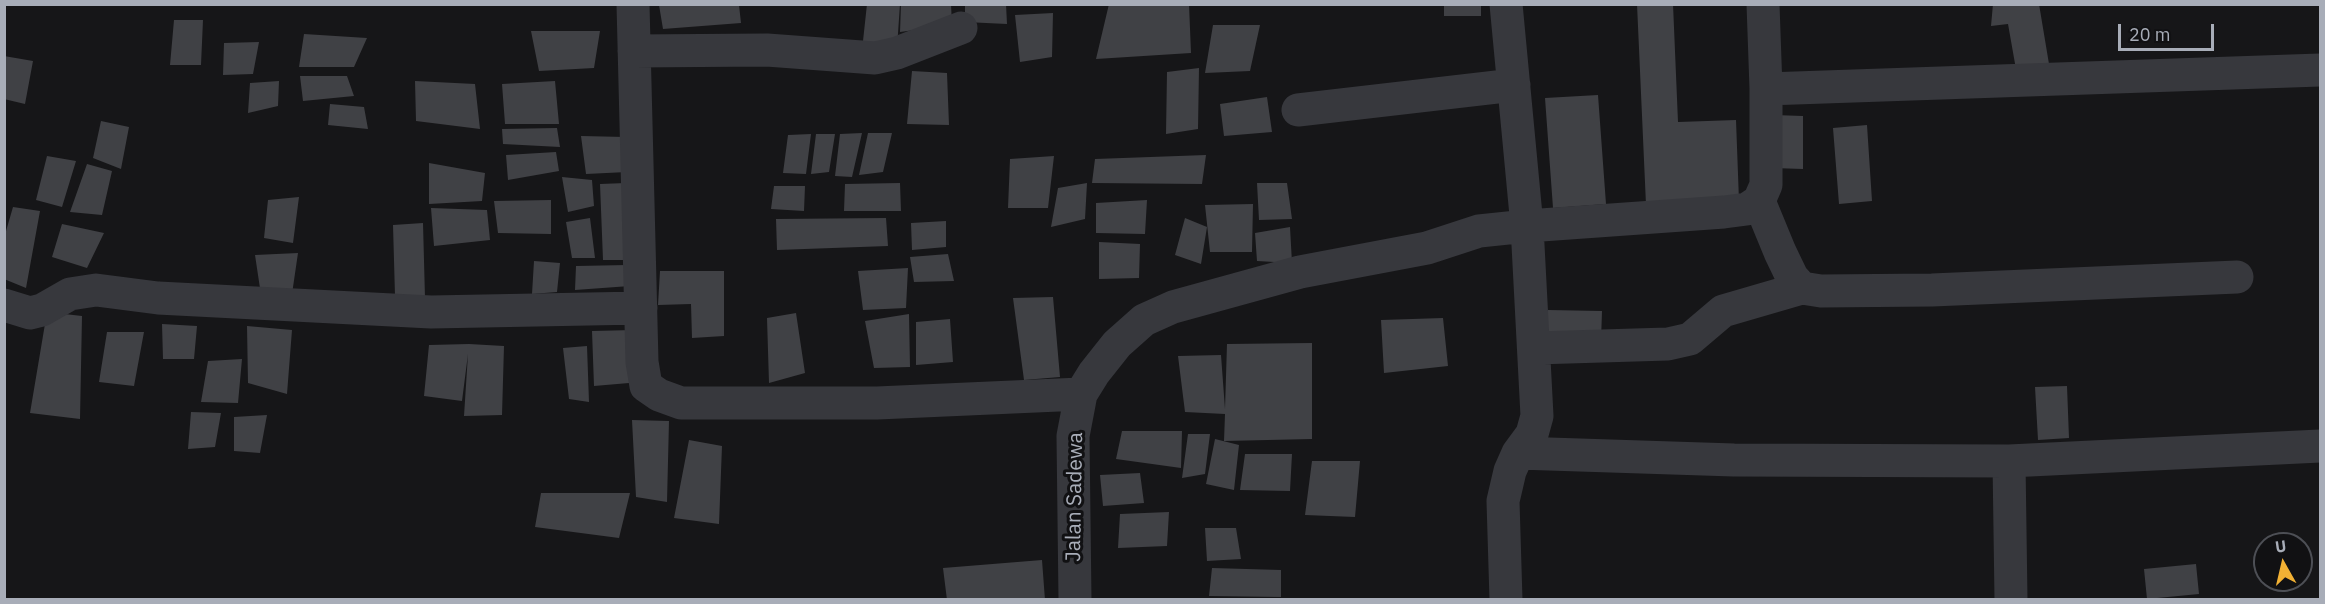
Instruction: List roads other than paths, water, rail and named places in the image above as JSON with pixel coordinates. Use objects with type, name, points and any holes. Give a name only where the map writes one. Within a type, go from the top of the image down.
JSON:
[{"type":"street","points":[[633,4],[642,362],[646,386],[659,395],[681,403],[877,403],[1081,394],[1117,344],[1143,320],[1173,307],[1300,272],[1427,248],[1479,231],[1746,210],[1759,201],[1766,185],[1763,4]]},
{"type":"street","points":[[1506,4],[1527,226],[1537,416],[1532,434],[1518,453],[1510,471],[1503,501],[1506,600]]},
{"type":"street","points":[[634,51],[768,50],[875,58],[897,53],[960,28]]},
{"type":"street","points":[[1766,89],[2320,70]]},
{"type":"street","points":[[1298,110],[1514,85]]},
{"type":"street","points":[[1759,201],[1792,277],[1802,288]]},
{"type":"street","points":[[1534,348],[1668,344],[1690,339],[1723,311],[1802,288],[1821,291],[1932,290],[2237,277]]},
{"type":"street","points":[[4,305],[30,313],[42,310],[69,294],[96,290],[158,298],[431,312],[640,308]]},
{"type":"street","name":"Jalan Sadewa","points":[[1075,600],[1073,436],[1081,394]]},
{"type":"street","points":[[1518,453],[1734,460],[2009,461],[2320,446]]},
{"type":"street","points":[[2009,461],[2011,600]]}]
